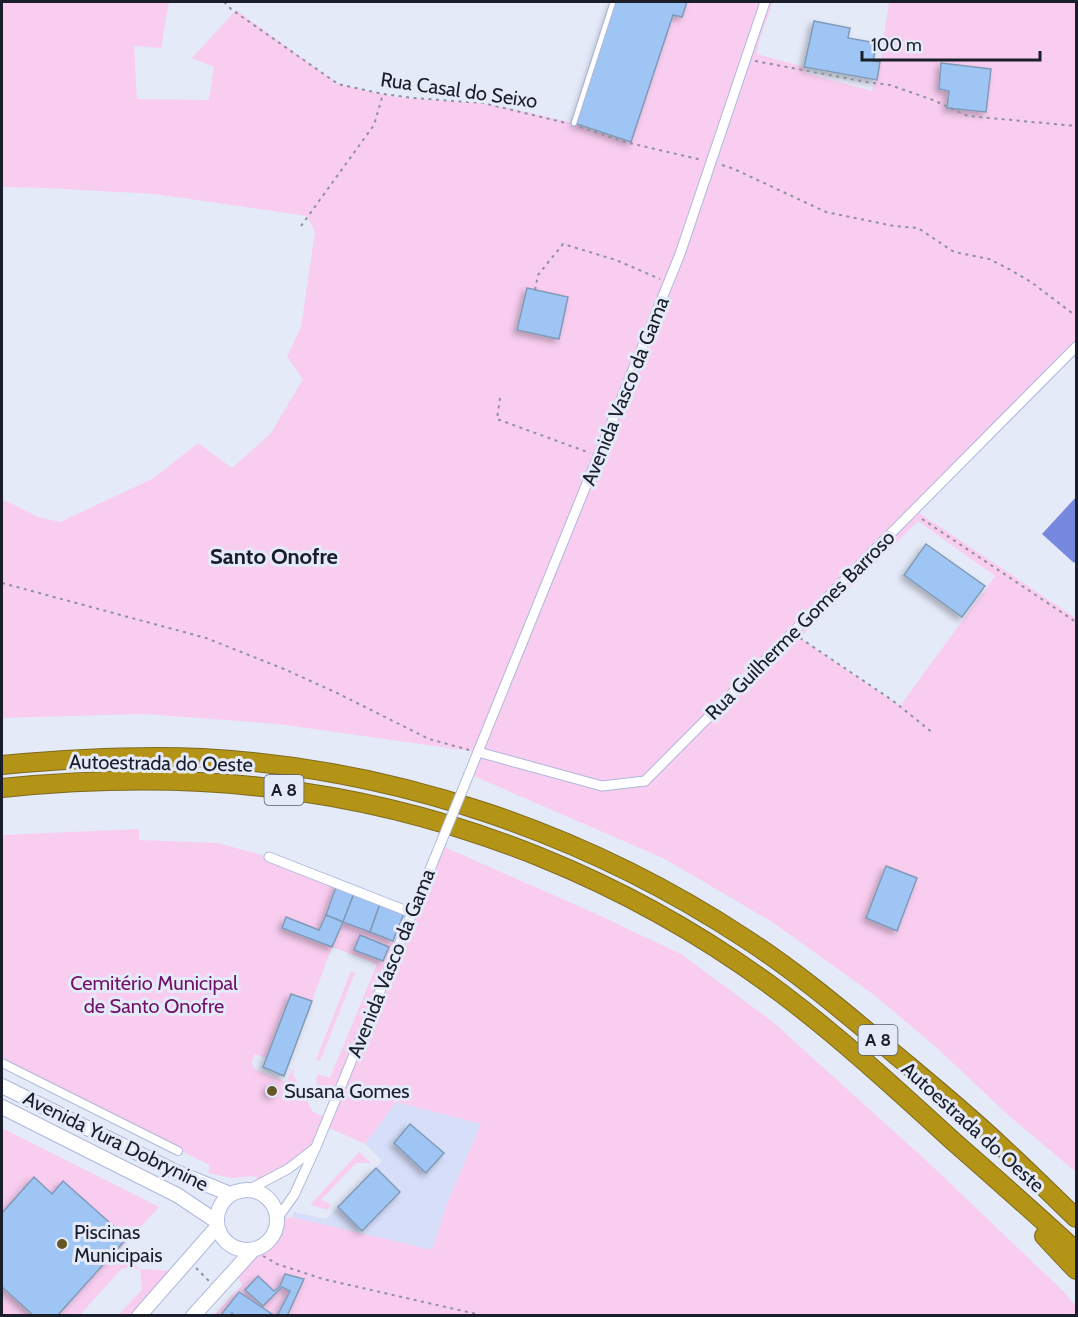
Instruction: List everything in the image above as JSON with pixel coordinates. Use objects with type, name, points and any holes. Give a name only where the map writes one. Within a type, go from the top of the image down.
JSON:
[{"type":"highway","name":"Autoestrada do Oeste","points":[[2,765],[96,758],[153,757],[253,762],[342,775],[392,786],[443,799],[525,826],[618,866],[706,914],[748,940],[870,1033],[1002,1147],[1077,1218]]},
{"type":"highway","name":"Autoestrada do Oeste","points":[[2,789],[121,781],[210,783],[271,788],[373,805],[470,831],[602,884],[732,958],[821,1023],[1077,1251]]},
{"type":"highway","points":[[952,1140],[973,1170],[1077,1270]]},
{"type":"highway","points":[[1002,1147],[1048,1179],[1077,1203]]},
{"type":"main road","name":"Avenida Yura Dobrynine","points":[[2,1086],[176,1172],[230,1194]]},
{"type":"main road","name":"Avenida Yura Dobrynine","points":[[2,1107],[177,1195],[217,1224]]},
{"type":"main road","points":[[250,1189],[258,1191],[272,1202],[277,1226],[271,1239],[260,1248],[253,1250],[234,1248],[221,1236],[217,1224],[220,1206],[230,1194],[250,1189]]},
{"type":"main road","points":[[139,1316],[217,1224]]},
{"type":"main road","points":[[193,1316],[253,1250]]},
{"type":"street","name":"Avenida Vasco da Gama","points":[[277,1219],[294,1195],[316,1148],[669,283],[765,2]]},
{"type":"street","name":"Rua Guilherme Gomes Barroso","points":[[478,752],[602,786],[645,782],[1077,347]]},
{"type":"street","points":[[269,857],[412,913]]},
{"type":"street","points":[[2,1063],[178,1151]]},
{"type":"street","points":[[250,1189],[288,1169],[316,1148]]},
{"type":"lane","points":[[575,125],[613,2]]},
{"type":"path","name":"Rua Casal do Seixo","points":[[224,2],[338,84],[383,94],[483,103],[567,123]]},
{"type":"path","points":[[746,60],[890,85],[933,100],[968,116],[1077,126]]},
{"type":"path","points":[[301,226],[374,125],[383,94]]},
{"type":"path","points":[[575,125],[625,142],[734,169],[825,213],[894,226],[918,228],[954,252],[989,259],[1009,269],[1077,316]]},
{"type":"path","points":[[535,290],[538,275],[563,244],[616,260],[669,283]]},
{"type":"path","points":[[500,398],[496,419],[598,456]]},
{"type":"path","points":[[912,512],[1077,622]]},
{"type":"path","points":[[2,583],[206,638],[337,693],[429,739],[478,752]]},
{"type":"path","points":[[792,633],[892,700],[933,733]]},
{"type":"path","points":[[253,1250],[277,1264],[323,1280],[485,1316]]},
{"type":"path","points":[[191,1264],[213,1285]]},
{"type":"shaded area","points":[[396,1102],[481,1124],[447,1204],[432,1251],[292,1217],[294,1212],[326,1219],[382,1161],[365,1144]]},
{"type":"green space","points":[[2,2],[169,2],[161,48],[134,46],[137,99],[209,100],[214,67],[192,58],[236,10],[338,84],[395,97],[490,104],[574,123],[631,142],[673,15],[682,16],[687,2],[773,2],[759,41],[757,54],[804,67],[806,73],[872,91],[880,63],[889,2],[1076,2],[1076,347],[915,510],[1076,618],[1076,1172],[1008,1115],[937,1048],[874,995],[772,922],[663,858],[469,774],[477,752],[278,724],[143,714],[2,718],[2,499],[38,517],[60,522],[154,478],[198,443],[232,468],[271,433],[303,379],[287,357],[301,327],[315,232],[307,216],[155,194],[2,187]],"holes":[[[918,521],[995,576],[900,706],[800,638]]]},
{"type":"green space","name":"Cemitério Municipal de Santo Onofre","points":[[139,829],[139,840],[218,843],[269,857],[337,884],[319,930],[332,947],[343,922],[399,943],[440,845],[681,954],[773,1022],[931,1165],[1063,1291],[1076,1306],[1076,1315],[214,1315],[242,1285],[235,1270],[253,1250],[260,1248],[271,1239],[277,1226],[277,1219],[292,1217],[432,1250],[447,1204],[481,1124],[396,1102],[365,1144],[325,1126],[316,1147],[255,1186],[257,1176],[232,1178],[208,1173],[210,1165],[2,1064],[2,835]],"holes":[[[332,947],[377,964],[330,1078],[318,1074],[316,1079],[317,1086],[337,1095],[327,1118],[313,1112],[294,1076],[293,1068],[286,1082],[254,1069],[252,1062],[255,1054],[266,1058],[263,1067],[284,1076]]]},
{"type":"green space","points":[[351,971],[355,973],[320,1061],[316,1060]]},
{"type":"green space","points":[[2,1128],[159,1207],[118,1251],[140,1269],[122,1268],[80,1315],[2,1315]]},
{"type":"green space","points":[[359,1152],[371,1163],[356,1163],[321,1200],[331,1204],[327,1210],[310,1205]]},
{"type":"green space","points":[[140,1269],[178,1271],[139,1315],[118,1315],[142,1290]]},
{"type":"water","points":[[1076,497],[1076,560],[1074,563],[1042,534]]},
{"type":"building","points":[[613,2],[687,2],[682,17],[673,15],[631,142],[574,123]]},
{"type":"building","points":[[814,21],[850,28],[848,38],[877,43],[873,61],[880,62],[877,80],[804,67]]},
{"type":"building","points":[[941,63],[991,69],[986,112],[947,108],[949,91],[939,89]]},
{"type":"building","points":[[527,288],[568,297],[559,339],[517,330]]},
{"type":"building","points":[[926,544],[985,586],[962,617],[904,575]]},
{"type":"building","points":[[886,866],[917,878],[897,931],[866,918]]},
{"type":"building","points":[[337,884],[355,891],[343,922],[326,915]]},
{"type":"building","points":[[355,891],[381,901],[370,932],[343,922]]},
{"type":"building","points":[[381,901],[405,911],[393,941],[370,932]]},
{"type":"building","points":[[326,915],[343,922],[332,947],[282,928],[286,917],[319,930]]},
{"type":"building","points":[[360,935],[389,947],[383,961],[354,950]]},
{"type":"building","points":[[291,994],[312,1001],[284,1076],[263,1067]]},
{"type":"building","name":"Susana Gomes","points":[[272,1084],[278,1090],[272,1096],[266,1090]]},
{"type":"building","points":[[410,1124],[444,1153],[426,1173],[394,1143]]},
{"type":"building","points":[[376,1168],[400,1192],[362,1231],[338,1207]]},
{"type":"building","name":"Piscinas Municipais","points":[[34,1177],[52,1194],[63,1181],[127,1238],[57,1316],[34,1316],[2,1287],[2,1213]]},
{"type":"building","points":[[285,1274],[304,1279],[287,1316],[277,1316],[290,1291],[282,1287],[263,1306],[245,1290],[258,1276],[274,1291],[280,1286]]},
{"type":"building","points":[[239,1292],[275,1316],[235,1316],[232,1313],[230,1316],[220,1316]]},
{"type":"place","name":"Susana Gomes","points":[[272,1091]]},
{"type":"place","name":"Piscinas Municipais","points":[[62,1244]]},
{"type":"district","name":"Santo Onofre","points":[[274,556]]}]
